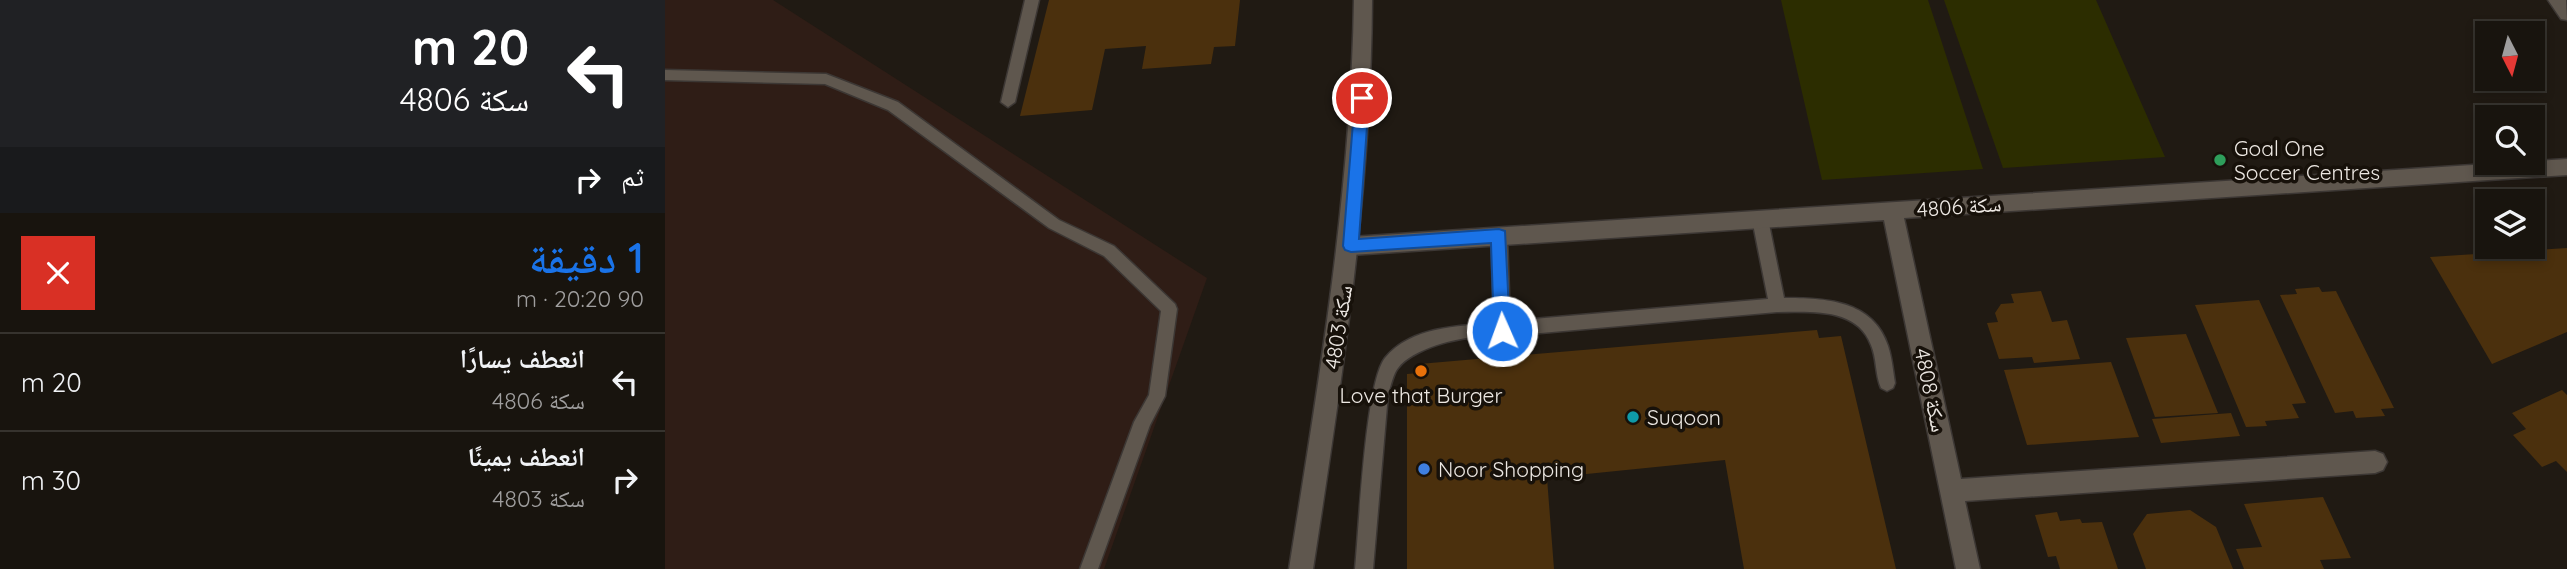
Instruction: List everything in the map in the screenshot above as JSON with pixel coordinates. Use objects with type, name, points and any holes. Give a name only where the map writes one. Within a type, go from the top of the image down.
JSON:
[{"type":"street","name":"سكة 4803","points":[[1301,569],[1351,246],[1364,74],[1363,0]]},
{"type":"street","points":[[2557,0],[2567,14]]},
{"type":"street","name":"سكة 4806","points":[[1351,246],[2567,167]]},
{"type":"street","name":"سكة 4808","points":[[1892,211],[1968,569]]},
{"type":"street","points":[[1952,491],[2375,461]]},
{"type":"lane","points":[[1008,102],[1032,0]]},
{"type":"lane","points":[[665,75],[826,79],[893,106],[1054,224],[1108,251],[1168,309],[1157,396],[1143,422],[1089,569]]},
{"type":"lane","points":[[1761,219],[1777,305]]},
{"type":"lane","points":[[1499,236],[1502,331]]},
{"type":"lane","points":[[1364,569],[1380,394],[1390,364],[1408,349],[1444,334],[1777,305],[1829,305],[1860,317],[1878,339],[1887,383]]},
{"type":"shaded area","points":[[665,0],[773,0],[1207,278],[1104,569],[665,569]]},
{"type":"shaded area","points":[[1781,0],[1928,0],[1983,169],[1822,180]]},
{"type":"shaded area","points":[[1944,0],[2096,0],[2165,157],[2003,168]]},
{"type":"building","points":[[1049,0],[1240,0],[1235,46],[1214,47],[1211,64],[1142,69],[1146,46],[1105,49],[1092,110],[1020,116]]},
{"type":"building","points":[[2567,248],[2567,332],[2492,364],[2430,257],[2475,254],[2475,259],[2545,259],[2545,249]]},
{"type":"building","points":[[2319,287],[2322,292],[2336,291],[2394,408],[2381,409],[2385,416],[2356,418],[2353,411],[2335,413],[2280,295],[2297,294],[2295,289]]},
{"type":"building","points":[[2041,291],[2052,322],[2067,320],[2080,359],[2034,363],[2032,357],[1999,359],[1987,323],[1998,322],[1995,313],[2001,304],[2014,303],[2011,294]]},
{"type":"building","points":[[2259,300],[2306,403],[2292,404],[2299,418],[2265,421],[2267,426],[2246,427],[2195,305]]},
{"type":"building","name":"Suqoon","points":[[1817,330],[1819,338],[1841,336],[1896,569],[1744,569],[1725,460],[1547,478],[1554,569],[1407,569],[1407,374],[1419,373],[1419,364]]},
{"type":"building","points":[[2186,334],[2218,413],[2155,417],[2126,338]]},
{"type":"building","points":[[2111,362],[2139,437],[2027,445],[2004,370]]},
{"type":"building","points":[[2562,390],[2567,395],[2567,472],[2556,461],[2542,467],[2513,435],[2526,429],[2512,413]]},
{"type":"building","points":[[2231,413],[2240,436],[2161,443],[2152,419]]},
{"type":"building","points":[[2323,497],[2351,558],[2320,560],[2324,569],[2244,569],[2236,549],[2262,547],[2244,504]]},
{"type":"building","points":[[2190,510],[2216,527],[2233,569],[2146,569],[2133,534],[2147,514]]},
{"type":"building","points":[[2057,512],[2060,521],[2080,519],[2082,523],[2102,522],[2118,569],[2060,569],[2056,556],[2048,557],[2035,515]]},
{"type":"place","name":"Goal One Soccer Centres","points":[[2220,160]]},
{"type":"place","name":"Love that Burger","points":[[1421,371]]},
{"type":"place","name":"Suqoon","points":[[1633,417]]},
{"type":"place","name":"Noor Shopping","points":[[1424,469]]},
{"type":"route","points":[[1362,98],[1351,246],[1499,236],[1502,331]]}]
